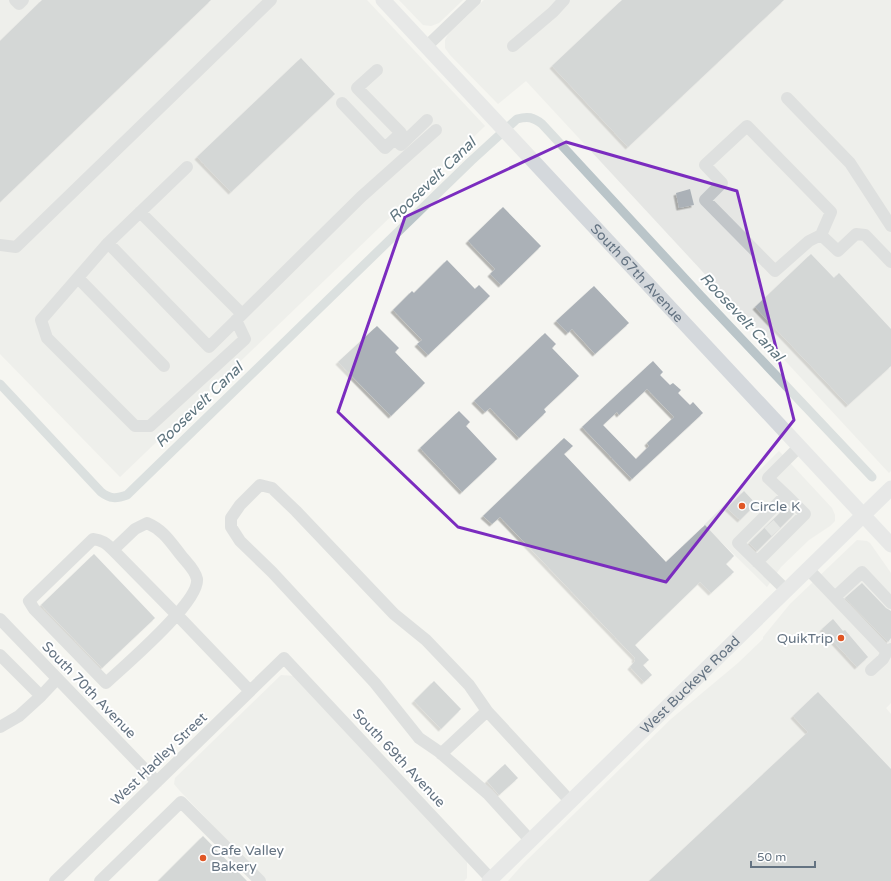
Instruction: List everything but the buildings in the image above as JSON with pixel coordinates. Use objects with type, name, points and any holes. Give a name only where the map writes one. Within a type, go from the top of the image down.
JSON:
[{"type":"main road","name":"South 67th Avenue","points":[[384,0],[891,545]]},
{"type":"main road","name":"West Buckeye Road","points":[[490,880],[891,488]]},
{"type":"street","points":[[15,0],[19,4],[23,0]]},
{"type":"street","points":[[0,245],[16,247],[271,0]]},
{"type":"street","points":[[427,46],[475,0]]},
{"type":"street","points":[[513,46],[553,12],[564,0]]},
{"type":"street","points":[[342,103],[385,148],[401,133],[357,88],[378,70]]},
{"type":"street","points":[[787,98],[850,163],[891,226]]},
{"type":"street","points":[[395,138],[401,145],[426,120]]},
{"type":"street","points":[[747,126],[832,212],[821,235],[809,241],[776,271],[705,200],[722,183],[705,165],[747,126]]},
{"type":"street","points":[[209,347],[361,197],[436,130]]},
{"type":"street","points":[[140,212],[239,317],[245,339],[150,426],[135,426],[47,338],[41,320],[108,243],[140,212],[187,167]]},
{"type":"street","points":[[821,235],[838,251],[856,234],[865,235],[891,262]]},
{"type":"street","points":[[108,243],[222,360]]},
{"type":"street","points":[[78,278],[164,366]]},
{"type":"street","points":[[786,590],[738,542],[805,514],[768,478],[799,447]]},
{"type":"street","points":[[531,841],[488,794],[441,754],[419,738],[375,683],[272,572],[240,541],[231,527],[231,518],[240,505],[260,486],[272,488],[296,511],[394,614],[426,640],[469,685],[486,711],[571,802]]},
{"type":"street","points":[[757,562],[786,495]]},
{"type":"street","points":[[112,550],[135,529],[147,524],[159,529],[192,569],[197,579],[194,592],[178,615],[106,684],[34,609],[29,601],[93,539],[100,540],[112,550],[178,615],[250,691]]},
{"type":"street","points":[[808,569],[889,650],[884,659],[871,670]]},
{"type":"street","points":[[835,597],[862,572],[891,603]]},
{"type":"street","name":"South 70th Avenue","points":[[0,620],[157,782]]},
{"type":"street","points":[[0,655],[41,696]]},
{"type":"street","name":"West Hadley Street","points":[[55,881],[284,658]]},
{"type":"street","name":"South 69th Avenue","points":[[284,658],[490,880]]},
{"type":"street","points":[[0,727],[19,716],[57,679]]},
{"type":"street","points":[[441,754],[486,711]]},
{"type":"street","points":[[100,881],[181,802],[260,881]]},
{"type":"highlighted area","points":[[566,142],[737,191],[794,420],[666,582],[458,527],[338,412],[405,217]]},
{"type":"shaded area","points":[[0,0],[367,0],[485,126],[120,477],[0,354]]},
{"type":"shaded area","points":[[399,0],[463,0],[439,23],[431,26],[423,25]]},
{"type":"shaded area","points":[[484,0],[891,0],[891,471],[889,473],[526,81],[498,104],[450,55],[445,48],[445,40],[448,34]]},
{"type":"shaded area","points":[[779,451],[832,508],[835,515],[835,521],[809,540],[781,567],[767,587],[704,525]]},
{"type":"shaded area","points":[[857,540],[867,541],[870,543],[891,573],[891,703],[886,708],[891,714],[891,881],[508,881],[524,863],[671,719],[738,663],[763,639],[763,637],[790,604]]},
{"type":"shaded area","points":[[281,675],[294,676],[467,861],[467,878],[464,881],[266,881],[180,791],[174,784],[175,778]]},
{"type":"waterway","name":"Roosevelt Canal","points":[[0,384],[101,492],[113,498],[127,495],[471,161],[517,119],[527,117],[542,124],[700,295],[872,477]]},
{"type":"tunnel","points":[[769,524],[776,532]]},
{"type":"place","name":"Circle K","points":[[742,506]]},
{"type":"place","name":"QuikTrip","points":[[841,638]]},
{"type":"place","name":"Cafe Valley Bakery","points":[[203,858]]}]
